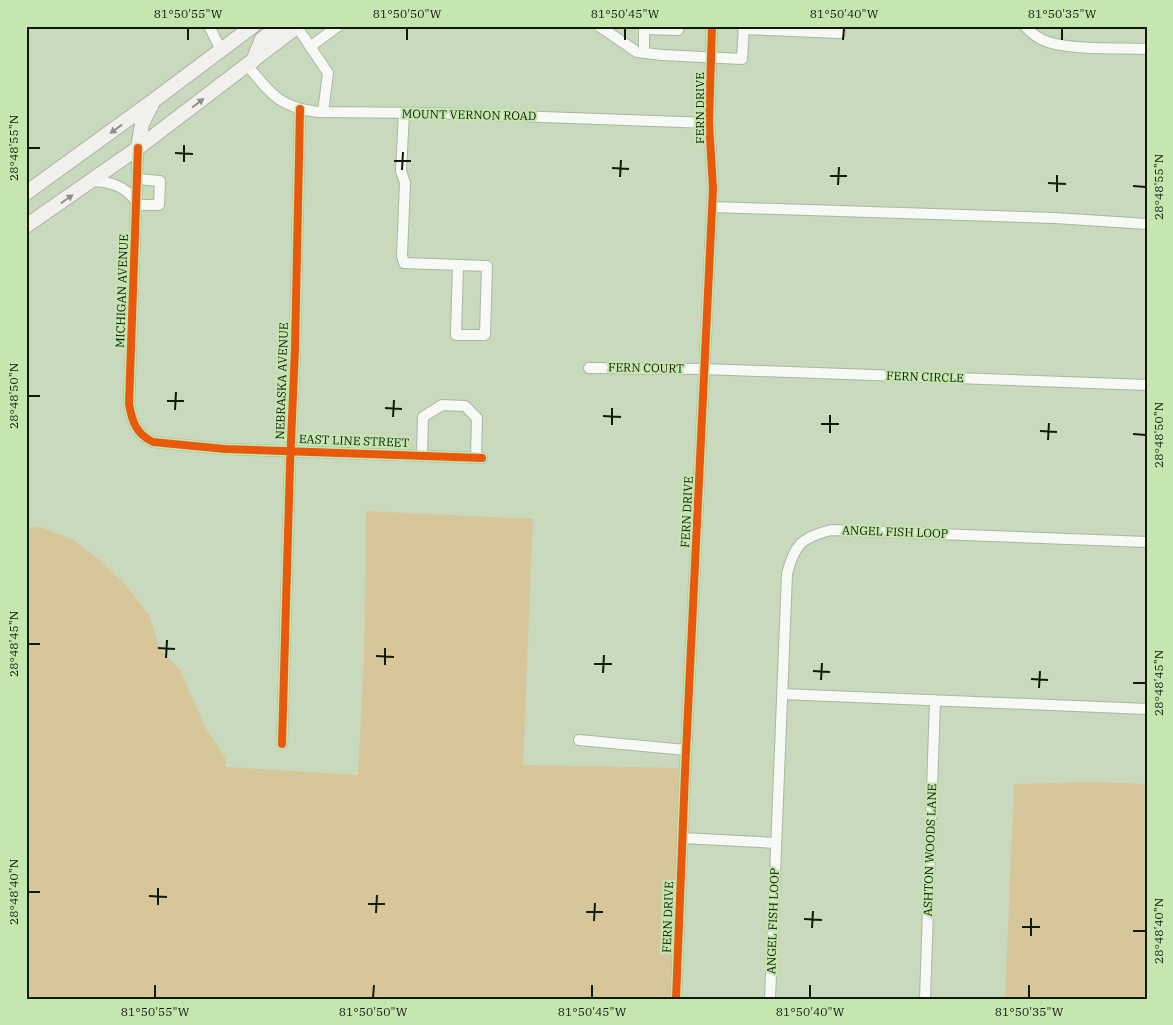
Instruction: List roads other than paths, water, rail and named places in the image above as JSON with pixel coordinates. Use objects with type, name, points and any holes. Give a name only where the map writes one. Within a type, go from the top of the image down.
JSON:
[{"type":"main road","points":[[26,193],[154,101],[253,26]]},
{"type":"main road","points":[[250,63],[262,40],[279,26]]},
{"type":"main road","points":[[26,226],[93,181],[298,27]]},
{"type":"main road","points":[[138,148],[142,124],[154,101]]},
{"type":"street","points":[[209,26],[221,50]]},
{"type":"street","points":[[310,47],[338,26]]},
{"type":"street","name":"FERN DRIVE","points":[[676,999],[713,188],[709,123],[712,26]]},
{"type":"street","points":[[1025,26],[1049,43],[1147,49]]},
{"type":"street","points":[[298,27],[328,73],[324,112]]},
{"type":"street","points":[[603,28],[637,52],[742,59],[743,27],[840,33]]},
{"type":"street","points":[[644,52],[644,29],[678,30]]},
{"type":"street","name":"MOUNT VERNON ROAD","points":[[250,63],[275,97],[285,104],[300,109],[324,112],[709,123]]},
{"type":"street","name":"NEBRASKA AVENUE","points":[[282,744],[290,450],[295,349],[300,109]]},
{"type":"street","points":[[404,113],[400,171],[405,183],[402,256],[404,263],[487,266],[485,335],[456,335],[458,265]]},
{"type":"street","name":"MICHIGAN AVENUE","points":[[138,148],[129,404],[135,426],[139,432]]},
{"type":"street","points":[[93,181],[119,185],[129,192],[136,203],[159,205],[160,181],[137,179]]},
{"type":"street","points":[[712,207],[1055,218],[1147,224]]},
{"type":"street","name":"FERN COURT","points":[[589,368],[704,369]]},
{"type":"street","name":"FERN CIRCLE","points":[[704,369],[1147,385]]},
{"type":"street","name":"EAST LINE STREET","points":[[139,432],[153,442],[189,447],[479,458],[477,418],[465,406],[442,405],[423,417],[422,455]]},
{"type":"street","name":"ANGEL FISH LOOP","points":[[770,999],[787,574],[791,558],[800,544],[814,534],[831,530],[1147,542]]},
{"type":"street","points":[[782,694],[1147,709]]},
{"type":"street","name":"ASHTON WOODS LANE","points":[[925,999],[935,700]]},
{"type":"street","points":[[579,740],[686,750]]},
{"type":"street","points":[[682,838],[776,843]]}]
